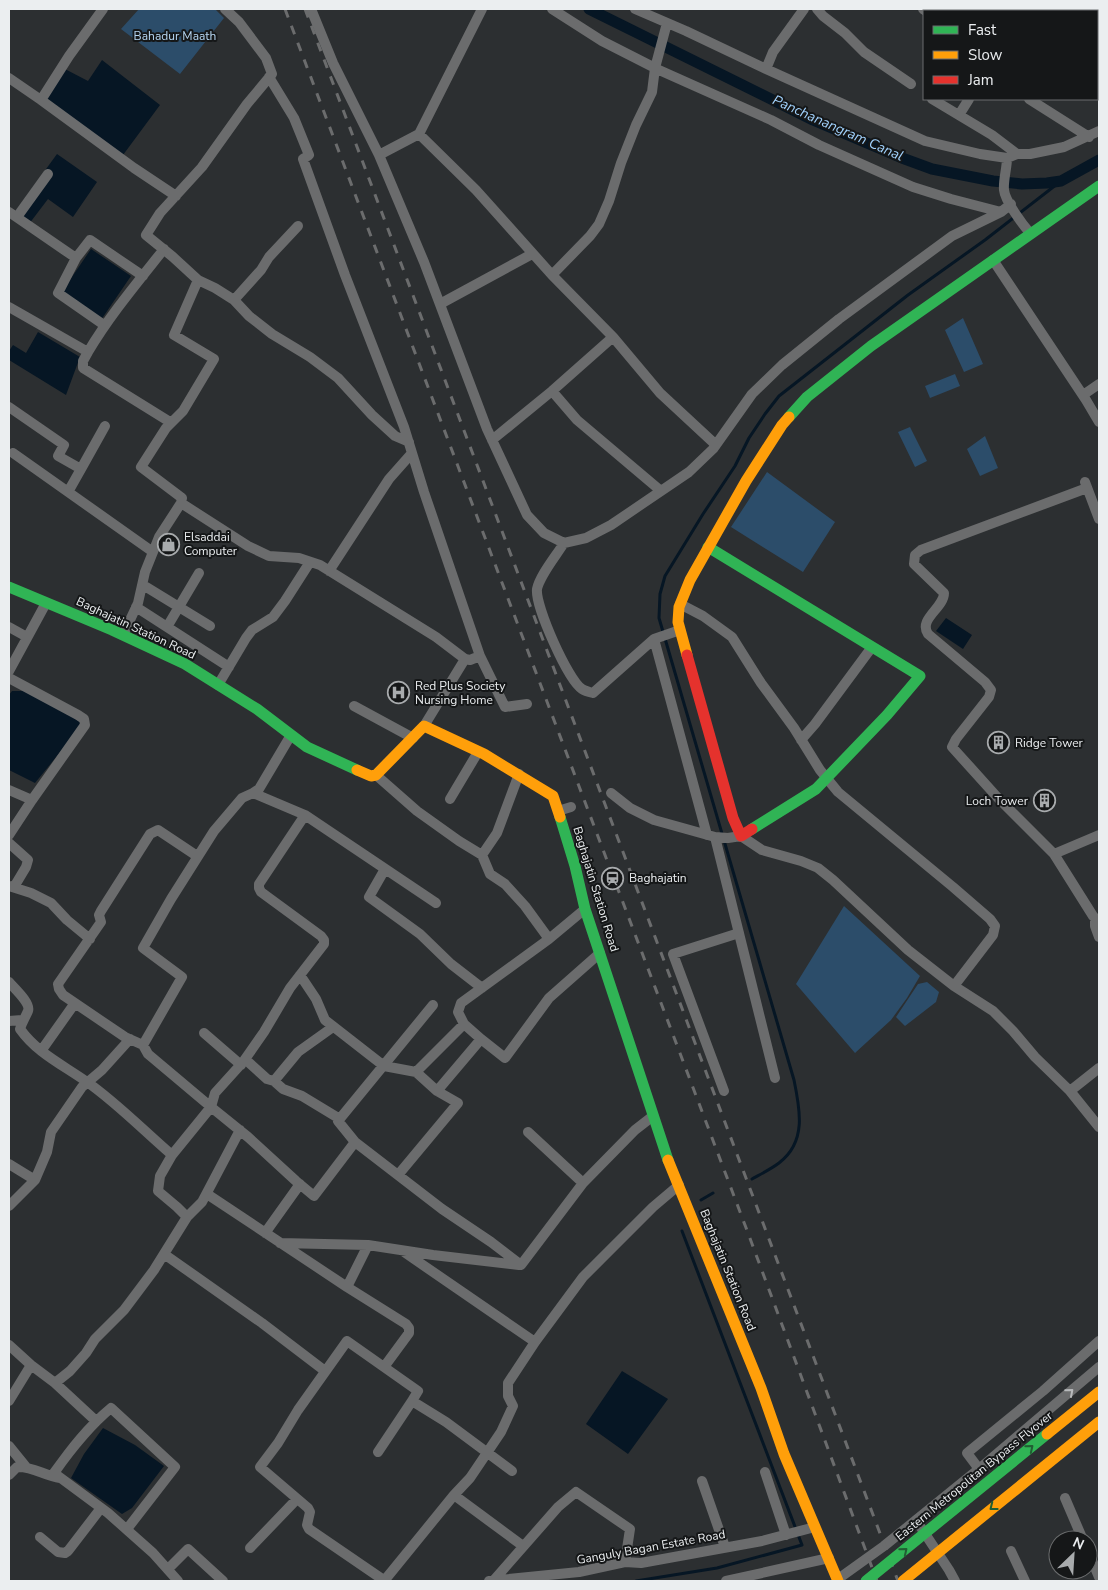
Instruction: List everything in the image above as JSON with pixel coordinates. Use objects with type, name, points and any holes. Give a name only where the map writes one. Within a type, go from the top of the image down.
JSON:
[{"type":"street","points":[[41,100],[69,56],[103,9]]},
{"type":"street","points":[[225,9],[239,22],[266,58],[272,74],[246,104],[202,167],[160,213],[146,235],[198,280],[234,300],[249,316],[338,378],[372,415],[410,448]]},
{"type":"street","points":[[311,9],[333,62],[379,154],[424,262],[492,440],[527,515],[561,547]]},
{"type":"street","points":[[379,154],[419,134],[482,9]]},
{"type":"street","points":[[552,9],[602,41],[654,68],[772,120],[819,145],[913,187],[1001,212]]},
{"type":"street","points":[[635,9],[925,142],[980,154],[1007,163]]},
{"type":"street","points":[[766,69],[773,52],[804,9]]},
{"type":"street","points":[[817,9],[864,52],[911,84]]},
{"type":"street","points":[[552,275],[590,236],[599,224],[624,156],[652,92],[654,68],[667,23]]},
{"type":"street","points":[[269,77],[294,118],[308,155],[303,159],[342,268],[404,427],[480,656],[505,707],[527,704]]},
{"type":"street","points":[[9,78],[118,157],[176,196]]},
{"type":"street","points":[[934,100],[992,135],[1017,154],[1030,154],[1064,147],[1099,131]]},
{"type":"street","points":[[959,115],[968,100]]},
{"type":"street","points":[[1031,100],[1088,137]]},
{"type":"street","points":[[419,134],[476,190],[532,254],[613,337],[660,393],[716,445]]},
{"type":"street","points":[[1017,154],[1007,163],[1004,190],[1027,229]]},
{"type":"street","points":[[48,174],[13,214],[76,258]]},
{"type":"street","points":[[1099,186],[1027,229],[993,260],[871,346],[806,397],[782,425],[746,480],[708,547],[690,580],[680,604],[676,632],[733,818],[741,836],[762,850],[818,868],[834,880],[908,950],[954,986],[992,1011],[1070,1091],[1099,1127]]},
{"type":"street","points":[[676,632],[654,639],[593,693],[581,689],[573,679],[557,650],[538,602],[537,592],[539,584],[561,547],[586,538],[611,525],[690,472],[716,445],[752,394],[782,365],[838,319],[952,236],[1012,206]]},
{"type":"street","points":[[234,300],[261,270],[269,257],[298,226]]},
{"type":"street","points":[[104,325],[58,293],[76,258],[90,240],[143,276]]},
{"type":"street","points":[[164,250],[104,325],[83,361],[83,368],[170,422]]},
{"type":"street","points":[[440,304],[532,254]]},
{"type":"street","points":[[993,260],[1099,422]]},
{"type":"street","points":[[124,635],[136,608],[159,536],[181,503],[182,498],[141,467],[170,422],[178,418],[183,411],[214,359],[174,335],[198,280]]},
{"type":"street","points":[[9,308],[88,352]]},
{"type":"street","points":[[492,440],[552,391],[613,337]]},
{"type":"street","points":[[1083,395],[1099,384]]},
{"type":"street","points":[[552,391],[577,420],[661,492]]},
{"type":"street","points":[[9,407],[64,445],[58,456],[81,469]]},
{"type":"street","points":[[68,492],[105,426]]},
{"type":"street","points":[[329,572],[410,448]]},
{"type":"street","points":[[13,453],[153,552]]},
{"type":"street","points":[[1099,519],[1086,485],[921,550],[915,554],[914,558],[914,564],[944,593],[944,600],[925,624],[924,629],[985,682],[991,690],[990,697],[956,739],[952,747],[1054,854],[1092,916],[1097,917],[1095,926],[1099,937]]},
{"type":"street","points":[[181,503],[248,546],[269,556],[299,558],[320,565],[436,637],[465,659],[470,660],[480,656]]},
{"type":"street","points":[[611,793],[630,808],[654,820],[711,836],[728,838],[741,836],[816,790],[887,715],[920,676],[708,547]]},
{"type":"street","points":[[218,685],[246,638],[252,630],[273,616],[310,562]]},
{"type":"street","points":[[167,628],[199,573]]},
{"type":"street","points":[[143,585],[210,626]]},
{"type":"street","name":"Baghajatin Station Road","points":[[9,587],[124,635],[185,664],[257,710],[307,747],[371,776],[376,776]]},
{"type":"street","points":[[9,671],[46,603]]},
{"type":"street","points":[[680,604],[703,616],[732,637],[761,683],[838,792],[990,919],[995,926],[993,935],[954,986]]},
{"type":"street","points":[[136,608],[229,666]]},
{"type":"street","points":[[9,627],[27,637]]},
{"type":"street","points":[[654,639],[739,933],[774,1078]]},
{"type":"street","points":[[801,740],[872,647]]},
{"type":"street","points":[[465,659],[424,726],[376,776],[417,811],[482,856],[490,874],[505,884],[525,906],[549,939]]},
{"type":"street","points":[[9,678],[78,715],[84,719],[85,724],[9,836]]},
{"type":"street","points":[[354,706],[413,738]]},
{"type":"street","name":"Baghajatin Station Road","points":[[424,726],[478,752],[553,796],[575,866],[585,909],[653,1116],[700,1241],[761,1388],[784,1454],[837,1580]]},
{"type":"street","points":[[143,1045],[182,977],[143,948],[154,926],[214,831],[242,798],[259,789],[292,735]]},
{"type":"street","points":[[450,799],[478,752]]},
{"type":"street","points":[[482,856],[498,833],[518,774]]},
{"type":"street","points":[[9,790],[32,800]]},
{"type":"street","points":[[253,793],[305,815],[436,903]]},
{"type":"street","points":[[558,811],[571,807]]},
{"type":"street","points":[[187,1217],[158,1191],[160,1176],[172,1155],[211,1108],[215,1093],[243,1062],[300,975],[324,944],[324,940],[261,892],[259,888],[259,884],[305,815]]},
{"type":"street","points":[[197,856],[158,830],[153,831],[101,911],[101,922],[58,984],[59,990],[63,995],[130,1039],[143,1045],[148,1054],[211,1108],[240,1130],[314,1196],[356,1142]]},
{"type":"street","points":[[1054,854],[1099,835]]},
{"type":"street","points":[[9,842],[28,860],[11,887],[31,892],[51,903],[67,920],[90,939]]},
{"type":"street","points":[[385,869],[369,897],[420,934],[451,964],[482,988]]},
{"type":"street","points":[[585,909],[549,939],[462,1002],[458,1012],[464,1024],[505,1058],[549,998],[600,953]]},
{"type":"street","points":[[724,1091],[673,954],[739,933]]},
{"type":"street","points":[[300,975],[316,999],[325,1020],[333,1027],[384,1066],[416,1072],[437,1091],[458,1103],[398,1175]]},
{"type":"street","points":[[9,982],[28,1004],[28,1010],[22,1020],[20,1029],[27,1039],[41,1051],[87,1082],[172,1155]]},
{"type":"street","points":[[41,1051],[75,1002]]},
{"type":"street","points":[[433,1005],[338,1121],[356,1142],[442,1209],[521,1265]]},
{"type":"street","points":[[9,1021],[22,1020]]},
{"type":"street","points":[[416,1072],[464,1024]]},
{"type":"street","points":[[274,1081],[298,1052],[333,1027]]},
{"type":"street","points":[[204,1033],[267,1079],[274,1081],[283,1089],[302,1096],[340,1119]]},
{"type":"street","points":[[9,1206],[35,1180],[47,1152],[51,1132],[82,1086],[102,1070],[130,1039]]},
{"type":"street","points":[[437,1091],[481,1039]]},
{"type":"street","points":[[1070,1091],[1099,1068]]},
{"type":"street","points":[[521,1265],[583,1183],[635,1130],[653,1116]]},
{"type":"street","points":[[56,1383],[86,1354],[95,1339],[124,1310],[154,1270],[187,1217],[207,1194],[240,1130]]},
{"type":"street","points":[[528,1132],[583,1183]]},
{"type":"street","points":[[9,1164],[35,1180]]},
{"type":"street","points":[[265,1234],[300,1184]]},
{"type":"street","points":[[378,1452],[418,1391],[347,1341],[260,1467],[296,1500],[308,1508],[310,1512],[307,1525],[309,1530],[385,1581],[454,1495],[470,1478],[501,1432],[513,1406],[508,1396],[508,1383],[535,1342],[583,1277],[653,1207],[679,1185]]},
{"type":"street","points":[[207,1194],[265,1234],[406,1324],[409,1328],[409,1333],[384,1367]]},
{"type":"street","points":[[279,1243],[368,1245],[521,1265]]},
{"type":"street","points":[[347,1287],[368,1245]]},
{"type":"street","points":[[402,1250],[535,1342]]},
{"type":"street","points":[[164,1254],[326,1371]]},
{"type":"street","points":[[979,1469],[967,1452],[1043,1391],[1099,1341]]},
{"type":"street","points":[[9,1345],[31,1365],[56,1383],[96,1421]]},
{"type":"street","points":[[9,1401],[31,1365]]},
{"type":"street","points":[[837,1580],[884,1546],[979,1469],[1099,1367]]},
{"type":"street","name":"Eastern Metropolitan Bypass Flyover","points":[[866,1581],[1099,1392]]},
{"type":"street","points":[[412,1401],[446,1422],[512,1471]]},
{"type":"street","points":[[127,1529],[175,1467],[111,1408],[78,1440],[54,1472],[127,1529],[153,1553],[178,1581]]},
{"type":"street","points":[[903,1581],[1099,1422]]},
{"type":"street","points":[[9,1446],[26,1466],[49,1476],[60,1478]]},
{"type":"street","points":[[9,1475],[17,1467],[26,1466]]},
{"type":"street","points":[[766,1472],[793,1533]]},
{"type":"street","points":[[702,1481],[725,1547]]},
{"type":"street","points":[[492,1581],[558,1507],[576,1492],[630,1529],[625,1562]]},
{"type":"street","points":[[454,1495],[523,1546]]},
{"type":"street","points":[[1065,1498],[1079,1530]]},
{"type":"street","points":[[250,1548],[296,1500]]},
{"type":"street","points":[[40,1536],[58,1552],[65,1553],[101,1508]]},
{"type":"street","points":[[916,1520],[955,1581]]},
{"type":"street","name":"Ganguly Bagan Estate Road","points":[[492,1581],[579,1572],[625,1562],[641,1563],[815,1527]]},
{"type":"street","points":[[168,1570],[188,1550],[223,1581]]},
{"type":"street","points":[[1012,1550],[1025,1581]]},
{"type":"street","points":[[726,1581],[828,1558]]},
{"type":"green space","name":"Bahadur Maath","points":[[139,9],[215,9],[224,18],[180,74],[121,29]]},
{"type":"green space","points":[[963,318],[983,364],[964,372],[945,330]]},
{"type":"green space","points":[[955,374],[960,386],[930,398],[925,386]]},
{"type":"green space","points":[[910,427],[927,461],[915,467],[898,432]]},
{"type":"green space","points":[[985,436],[998,468],[980,476],[967,449]]},
{"type":"green space","points":[[767,472],[835,522],[803,572],[731,527]]},
{"type":"green space","points":[[844,906],[920,976],[891,1020],[855,1053],[796,984]]},
{"type":"green space","points":[[927,982],[939,992],[936,1002],[905,1026],[896,1017],[918,984]]},
{"type":"shaded area","points":[[102,60],[160,105],[123,155],[43,96],[63,68],[88,81]]},
{"type":"shaded area","points":[[57,154],[97,182],[73,217],[48,199],[29,224],[14,213]]},
{"type":"shaded area","points":[[91,249],[131,276],[101,320],[61,293]]},
{"type":"shaded area","points":[[38,332],[80,357],[66,395],[9,360],[9,351],[13,345],[26,353]]},
{"type":"shaded area","points":[[946,618],[972,635],[963,649],[936,631]]},
{"type":"shaded area","points":[[12,691],[31,691],[83,724],[35,783],[9,770],[9,695]]},
{"type":"shaded area","points":[[622,1371],[668,1399],[628,1454],[586,1424]]},
{"type":"shaded area","points":[[103,1428],[135,1445],[164,1466],[132,1508],[122,1514],[71,1478],[84,1454]]},
{"type":"waterway","name":"Panchanangram Canal","points":[[589,9],[813,120],[932,169],[993,181],[1022,184],[1047,183],[1061,181],[1099,160]]},
{"type":"waterway","points":[[752,1179],[779,1163],[788,1155],[794,1145],[799,1125],[798,1102],[794,1080],[659,618],[660,594],[665,576],[735,466],[749,438],[779,396],[908,295],[985,240],[1061,181]]},
{"type":"waterway","points":[[701,1200],[713,1193]]},
{"type":"waterway","points":[[636,1581],[717,1568],[802,1545],[682,1231]]},
{"type":"railway","points":[[285,9],[748,1233],[877,1581]]},
{"type":"railway","points":[[305,9],[898,1581]]},
{"type":"traffic: fast","points":[[789,417],[807,397],[871,346],[1099,186]]},
{"type":"traffic: fast","points":[[708,547],[920,676],[887,715],[816,789],[752,829]]},
{"type":"traffic: fast","points":[[9,587],[112,630],[185,664],[257,709],[307,747],[357,770]]},
{"type":"traffic: fast","points":[[560,817],[575,866],[585,909],[668,1160]]},
{"type":"traffic: fast","points":[[866,1581],[1047,1434]]},
{"type":"traffic: slow","points":[[687,655],[678,622],[679,607],[690,580],[746,481],[789,417]]},
{"type":"traffic: slow","points":[[357,770],[371,776],[376,775],[424,726],[484,754],[553,796],[560,817]]},
{"type":"traffic: slow","points":[[668,1160],[761,1388],[784,1454],[838,1581]]},
{"type":"traffic: slow","points":[[1047,1434],[1099,1392]]},
{"type":"traffic: slow","points":[[903,1581],[1099,1422]]},
{"type":"traffic: jam","points":[[687,655],[733,818],[741,836],[752,829]]},
{"type":"place","name":"Elsaddai Computer","points":[[168,544]]},
{"type":"place","name":"Red Plus Society Nursing Home","points":[[399,693]]},
{"type":"place","name":"Ridge Tower","points":[[999,743]]},
{"type":"place","name":"Loch Tower","points":[[1044,801]]},
{"type":"place","name":"Baghajatin","points":[[613,878]]}]
